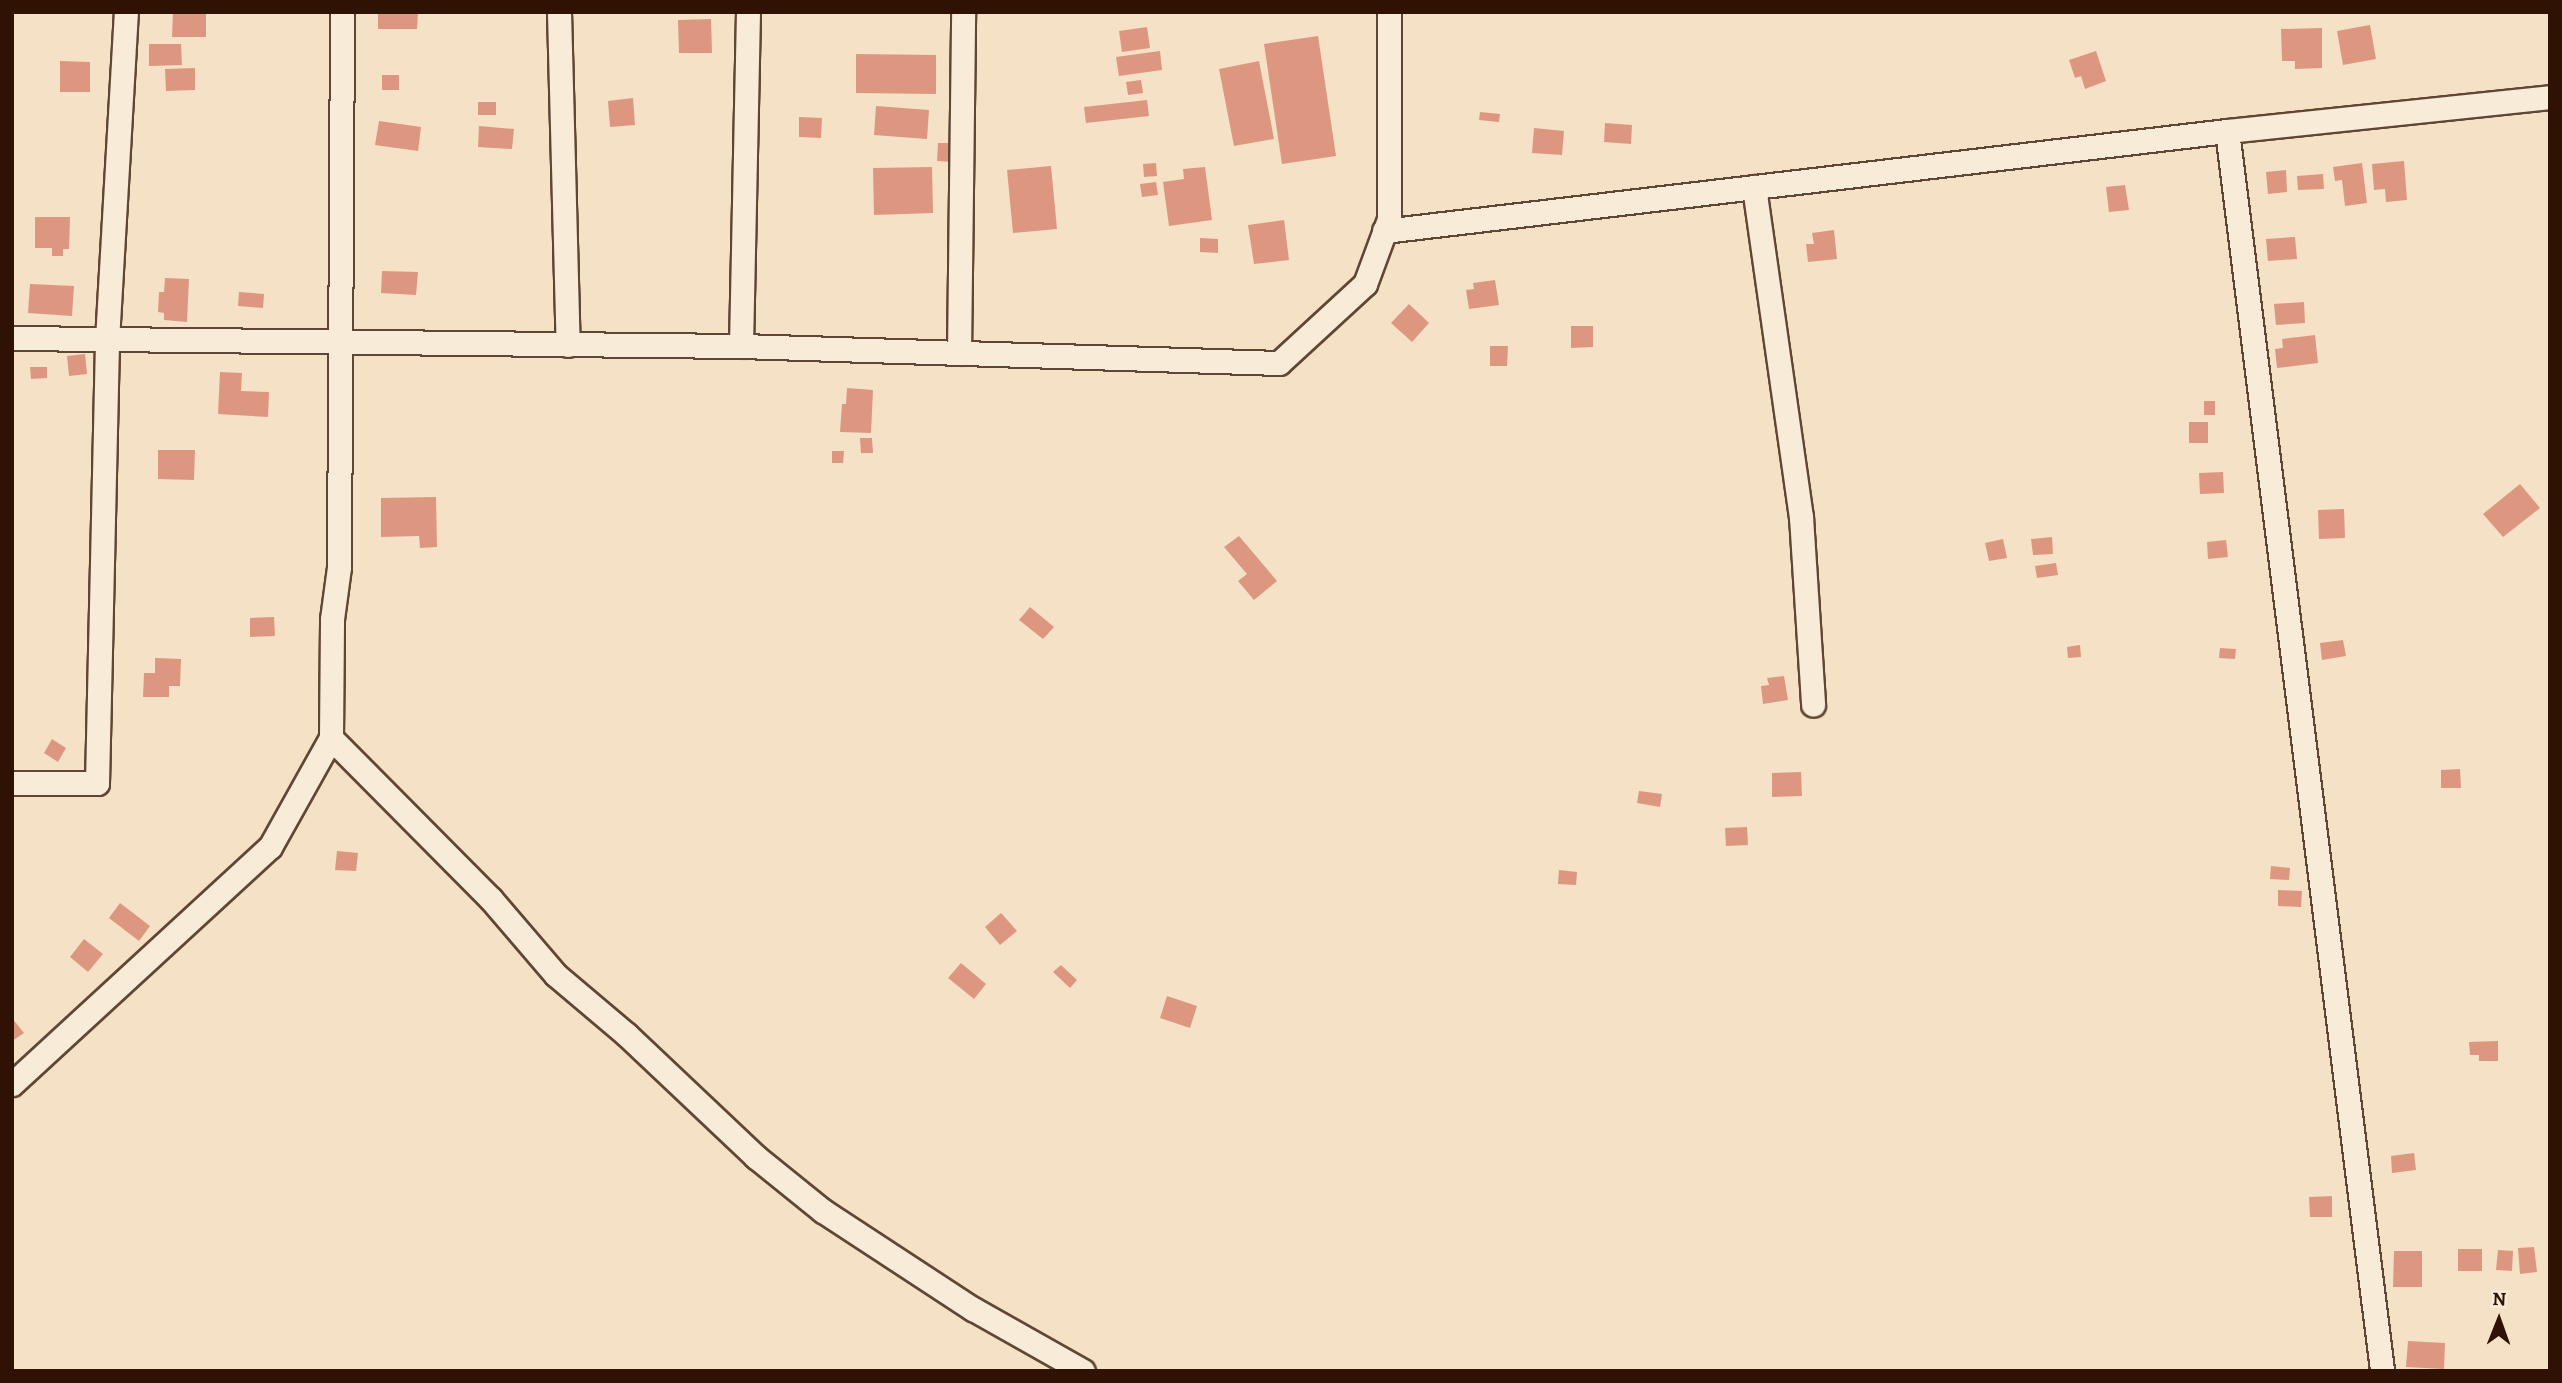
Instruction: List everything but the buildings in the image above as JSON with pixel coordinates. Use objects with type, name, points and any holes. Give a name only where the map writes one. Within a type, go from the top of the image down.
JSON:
[{"type":"street","points":[[12,783],[97,783],[107,340],[126,12]]},
{"type":"street","points":[[12,1084],[270,847],[331,738],[331,620],[339,567],[338,343],[342,12]]},
{"type":"street","points":[[559,12],[568,345]]},
{"type":"street","points":[[741,346],[748,12]]},
{"type":"street","points":[[959,353],[963,12]]},
{"type":"street","points":[[12,338],[741,346],[1279,363],[1365,284],[1389,219],[1389,12]]},
{"type":"street","points":[[1384,231],[2227,131],[2550,97]]},
{"type":"street","points":[[2227,131],[2382,1371]]},
{"type":"street","points":[[1754,187],[1801,517],[1812,705]]},
{"type":"street","points":[[331,738],[490,898],[556,975],[627,1035],[755,1157],[823,1211],[973,1309],[1083,1371]]}]
